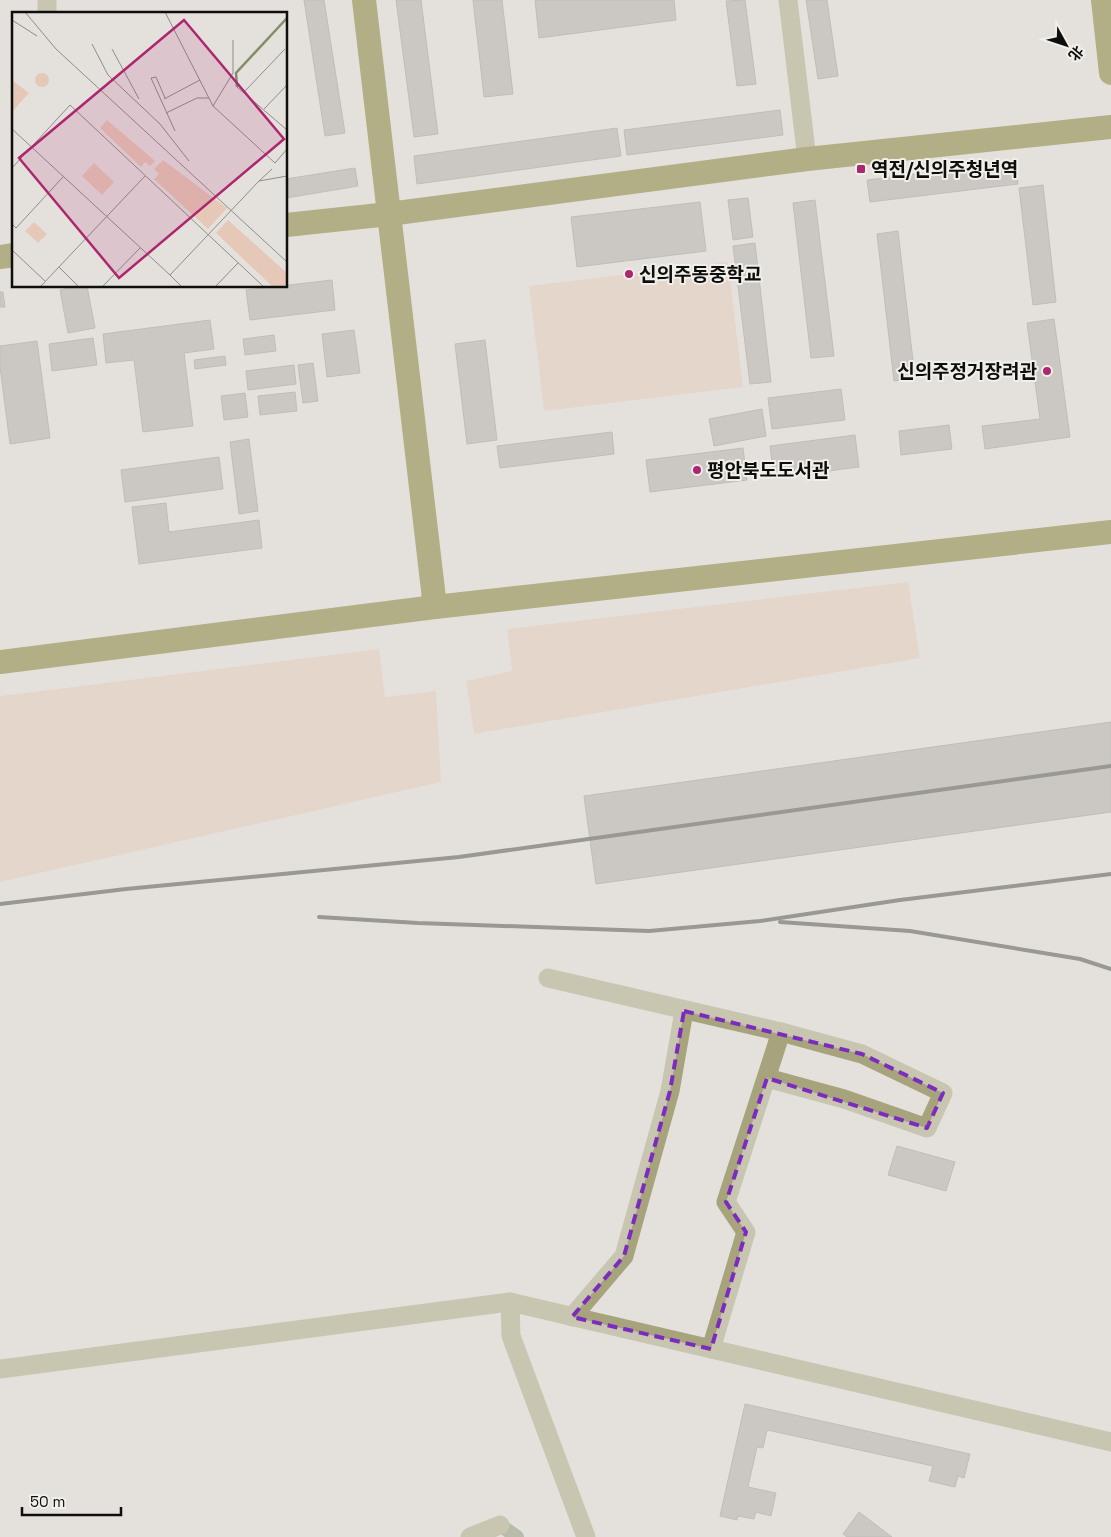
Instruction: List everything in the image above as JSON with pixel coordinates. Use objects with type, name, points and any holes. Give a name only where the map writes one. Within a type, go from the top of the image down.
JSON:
[{"type":"main road","points":[[364,0],[435,607]]},
{"type":"main road","points":[[1103,0],[1111,73]]},
{"type":"main road","points":[[288,225],[389,214],[807,159],[1111,127]]},
{"type":"main road","points":[[0,662],[435,607],[1111,532]]},
{"type":"street","points":[[788,0],[807,159]]},
{"type":"street","points":[[548,978],[781,1032],[862,1054],[943,1093],[927,1128],[844,1099],[766,1078]]},
{"type":"street","points":[[572,1317],[624,1256],[670,1090],[684,1011]]},
{"type":"street","points":[[711,1349],[746,1232],[726,1202],[781,1032]]},
{"type":"street","points":[[510,1302],[511,1336],[586,1537]]},
{"type":"street","points":[[0,1369],[510,1302],[1111,1442]]},
{"type":"street","points":[[470,1537],[500,1525]]},
{"type":"highlighted area","points":[[684,1011],[862,1054],[943,1093],[927,1128],[767,1078],[726,1202],[746,1232],[711,1349],[572,1317],[624,1256],[670,1091]]},
{"type":"shaded area","points":[[728,262],[743,387],[544,411],[529,286]]},
{"type":"shaded area","points":[[908,582],[920,658],[474,734],[466,681],[512,671],[507,629]]},
{"type":"shaded area","points":[[379,649],[385,697],[436,691],[441,782],[0,882],[0,696]]},
{"type":"building","points":[[304,0],[324,0],[345,133],[325,136]]},
{"type":"building","points":[[396,0],[421,0],[438,134],[414,137]]},
{"type":"building","points":[[473,0],[502,0],[513,94],[484,97]]},
{"type":"building","points":[[535,0],[674,0],[676,20],[539,38]]},
{"type":"building","points":[[745,0],[756,84],[737,86],[726,1]]},
{"type":"building","points":[[806,0],[827,0],[838,76],[818,79]]},
{"type":"building","points":[[780,110],[783,135],[627,155],[624,130]]},
{"type":"building","points":[[617,128],[621,156],[417,184],[414,156]]},
{"type":"building","points":[[1016,162],[1018,184],[870,202],[867,180]]},
{"type":"building","points":[[355,168],[358,186],[288,198],[288,179]]},
{"type":"building","points":[[1043,185],[1056,302],[1033,305],[1019,188]]},
{"type":"building","points":[[748,198],[753,237],[733,240],[728,200]]},
{"type":"building","points":[[815,200],[834,356],[811,358],[793,203]]},
{"type":"building","points":[[700,202],[706,251],[577,267],[571,217]]},
{"type":"building","points":[[898,231],[915,378],[894,381],[877,234]]},
{"type":"building","points":[[755,243],[771,382],[750,384],[733,246]]},
{"type":"building","points":[[332,280],[335,310],[250,320],[246,290],[288,288],[288,285]]},
{"type":"building","points":[[87,288],[95,328],[68,333],[60,290]]},
{"type":"building","points":[[0,292],[3,292],[5,307],[0,307]]},
{"type":"building","name":"신의주정거장려관","points":[[1054,319],[1070,437],[985,449],[982,426],[1040,419],[1027,323]]},
{"type":"building","points":[[210,320],[214,349],[184,353],[193,426],[143,432],[134,360],[106,363],[103,334]]},
{"type":"building","points":[[354,330],[360,373],[327,377],[322,334]]},
{"type":"building","points":[[274,335],[276,351],[245,355],[243,339]]},
{"type":"building","points":[[93,338],[97,365],[52,371],[49,344]]},
{"type":"building","points":[[485,340],[497,440],[467,444],[455,344]]},
{"type":"building","points":[[37,341],[50,438],[10,444],[0,367],[0,346]]},
{"type":"building","points":[[225,356],[226,365],[195,369],[194,360]]},
{"type":"building","points":[[313,363],[318,401],[303,403],[298,365]]},
{"type":"building","points":[[294,365],[296,384],[248,390],[246,371]]},
{"type":"building","points":[[841,389],[845,420],[772,429],[768,398]]},
{"type":"building","points":[[295,392],[297,411],[260,415],[258,396]]},
{"type":"building","points":[[245,393],[248,417],[224,420],[221,396]]},
{"type":"building","points":[[762,409],[766,436],[714,446],[709,419]]},
{"type":"building","points":[[949,425],[952,449],[901,455],[899,431]]},
{"type":"building","points":[[612,432],[614,454],[500,468],[497,446]]},
{"type":"building","points":[[855,435],[859,467],[774,478],[770,446]]},
{"type":"building","points":[[249,439],[258,511],[239,514],[230,442]]},
{"type":"building","name":"평안북도도서관","points":[[743,448],[747,480],[650,492],[646,460]]},
{"type":"building","points":[[219,457],[223,489],[125,502],[121,470]]},
{"type":"building","points":[[166,503],[169,532],[259,520],[262,548],[139,564],[132,507]]},
{"type":"building","points":[[1111,722],[1111,812],[596,884],[584,796]]},
{"type":"building","points":[[897,1146],[955,1162],[946,1191],[888,1175]]},
{"type":"building","points":[[745,1404],[970,1454],[964,1478],[958,1476],[955,1487],[929,1481],[933,1466],[767,1430],[763,1448],[757,1447],[748,1487],[776,1493],[771,1516],[756,1512],[754,1519],[738,1516],[737,1520],[720,1516]]},
{"type":"building","points":[[859,1512],[892,1537],[847,1537],[843,1534]]},
{"type":"waterway","points":[[500,1525],[517,1537]]},
{"type":"railway","points":[[0,904],[126,889],[459,857],[1111,766]]},
{"type":"railway","points":[[319,917],[418,923],[649,931],[760,921],[900,900],[1111,874]]},
{"type":"railway","points":[[780,922],[910,931],[1080,959],[1111,969]]},
{"type":"place","name":"역전/신의주청년역","points":[[861,169]]},
{"type":"place","name":"신의주동중학교","points":[[629,274]]},
{"type":"place","name":"신의주정거장려관","points":[[1047,371]]},
{"type":"place","name":"평안북도도서관","points":[[697,470]]}]
